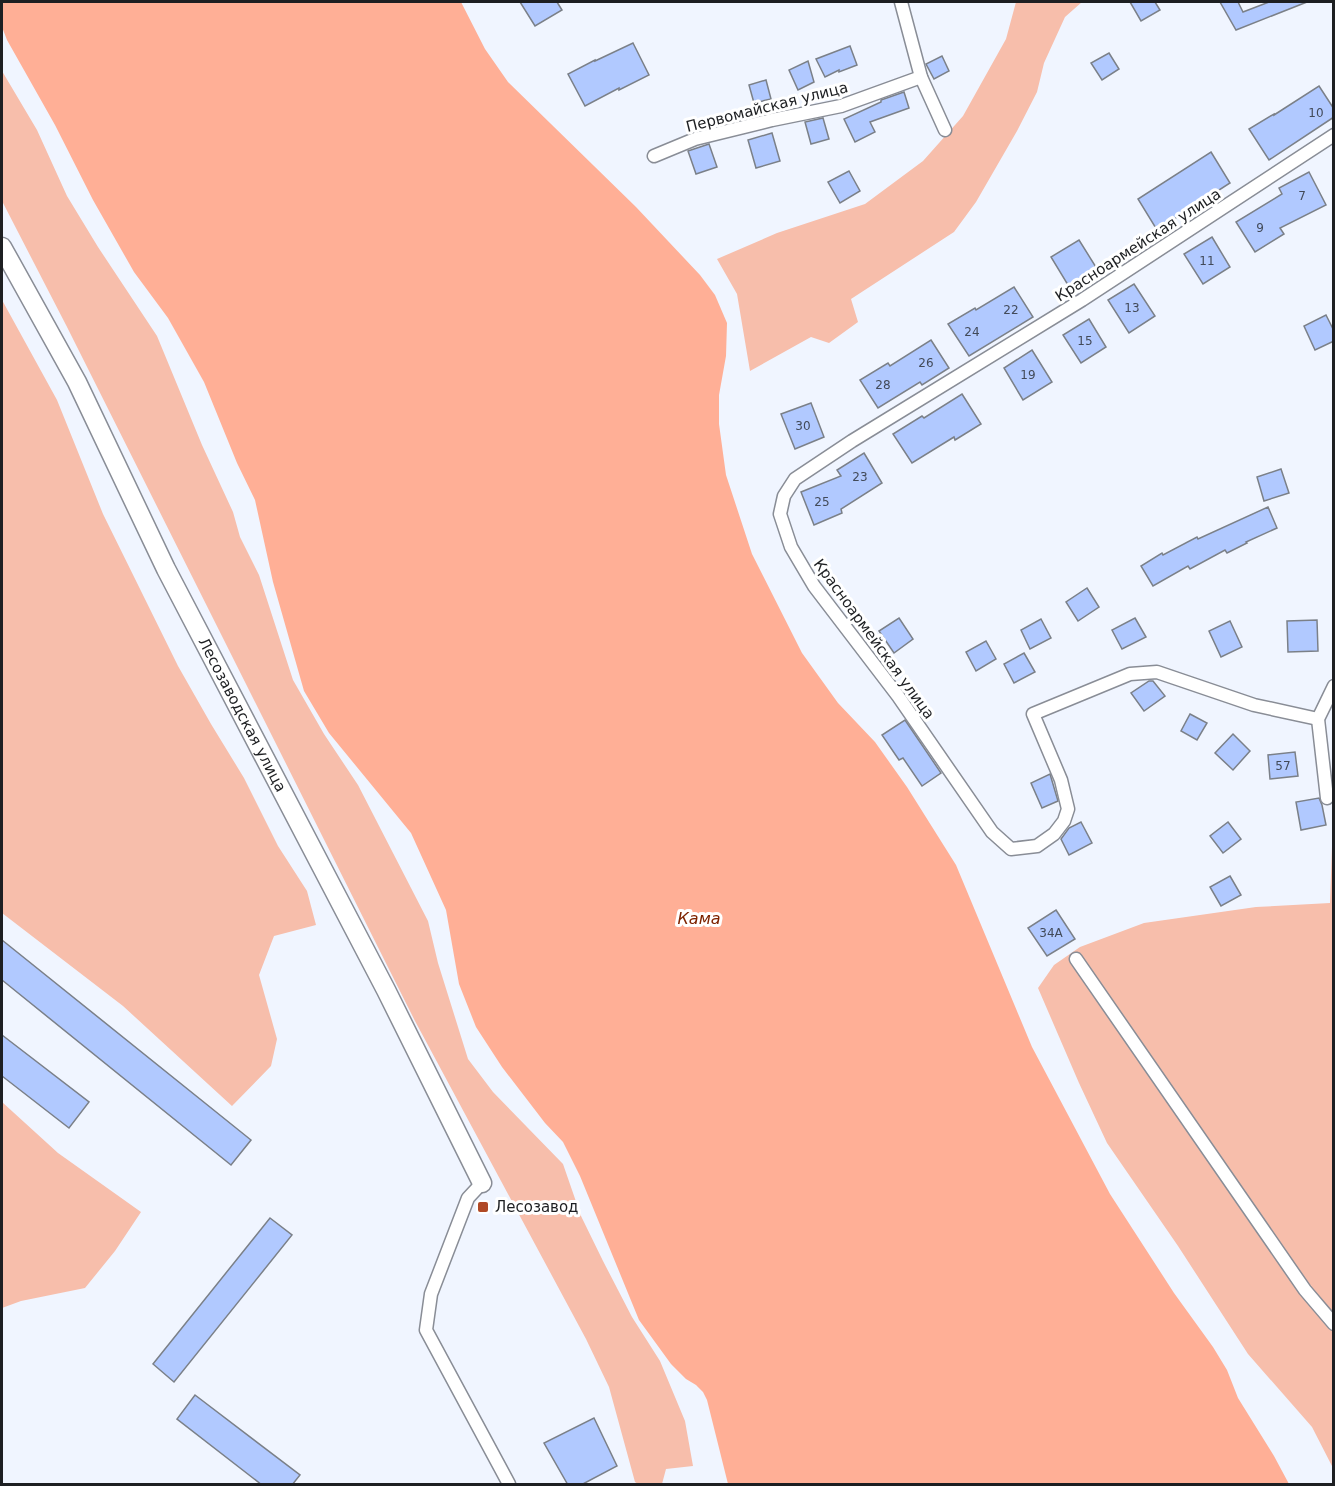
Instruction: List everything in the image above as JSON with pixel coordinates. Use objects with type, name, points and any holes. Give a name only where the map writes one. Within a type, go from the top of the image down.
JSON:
[{"type":"street","points":[[901,2],[921,77],[945,130]]},
{"type":"street","name":"Первомайская улица","points":[[654,156],[695,139],[841,106],[921,77]]},
{"type":"street","name":"Красноармейская улица","points":[[1318,719],[1254,705],[1157,672],[1130,674],[1033,714],[1061,780],[1068,809],[1064,821],[1054,834],[1037,846],[1011,849],[992,832],[898,696],[814,586],[791,547],[780,514],[784,496],[795,479],[852,441],[1082,300],[1334,135]]},
{"type":"street","name":"Лесозаводская улица","points":[[2,247],[77,382],[166,569],[386,990],[482,1183]]},
{"type":"street","points":[[1328,798],[1318,719],[1334,686]]},
{"type":"street","points":[[1077,959],[1305,1290],[1334,1324]]},
{"type":"street","points":[[482,1183],[468,1198],[431,1294],[426,1330],[509,1485]]},
{"type":"shaded area","points":[[1016,2],[1082,2],[1065,17],[1044,63],[1037,92],[976,202],[954,232],[851,299],[858,322],[829,343],[811,337],[750,371],[737,294],[717,259],[777,233],[865,204],[923,161],[963,116],[1006,39]]},
{"type":"shaded area","points":[[2,71],[37,130],[67,196],[157,336],[202,445],[233,512],[240,537],[259,575],[293,680],[324,734],[358,785],[428,921],[438,963],[468,1059],[493,1092],[563,1164],[581,1216],[603,1261],[632,1317],[660,1361],[685,1421],[693,1466],[666,1469],[662,1484],[635,1482],[609,1387],[586,1339],[415,1021],[2,201]]},
{"type":"shaded area","points":[[2,300],[57,400],[103,514],[178,666],[244,778],[278,846],[307,891],[316,925],[274,936],[259,975],[277,1039],[271,1066],[232,1106],[123,1006],[2,913]]},
{"type":"shaded area","points":[[1333,818],[1333,1468],[1312,1427],[1248,1354],[1178,1246],[1107,1143],[1038,988],[1054,965],[1080,947],[1144,923],[1256,907],[1330,903]]},
{"type":"shaded area","points":[[2,1102],[58,1153],[141,1212],[115,1251],[85,1288],[21,1301],[2,1308]]},
{"type":"water","name":"Кама","points":[[2,2],[461,2],[485,49],[508,82],[636,207],[700,275],[715,295],[727,323],[726,356],[719,395],[719,424],[726,475],[752,554],[802,653],[838,703],[875,742],[907,787],[956,865],[1032,1047],[1110,1194],[1174,1293],[1213,1347],[1227,1370],[1238,1398],[1289,1484],[728,1484],[703,1392],[671,1364],[639,1320],[580,1176],[563,1142],[545,1123],[502,1067],[476,1027],[459,984],[446,910],[411,833],[329,733],[304,691],[273,582],[255,500],[237,463],[204,382],[168,318],[134,272],[7,40],[2,27]]},
{"type":"building","points":[[520,2],[557,2],[562,10],[535,26]]},
{"type":"building","points":[[1130,2],[1155,2],[1160,10],[1141,21]]},
{"type":"building","points":[[1220,2],[1238,2],[1243,12],[1269,2],[1307,2],[1236,30]]},
{"type":"building","points":[[633,43],[649,75],[585,106],[568,74]]},
{"type":"building","points":[[850,46],[857,65],[825,77],[816,59]]},
{"type":"building","points":[[1109,53],[1119,69],[1102,80],[1091,63]]},
{"type":"building","points":[[942,56],[949,71],[934,79],[926,64]]},
{"type":"building","points":[[808,61],[814,82],[798,90],[789,70]]},
{"type":"building","points":[[766,80],[771,99],[754,103],[749,85]]},
{"type":"building","points":[[1319,86],[1334,109],[1334,117],[1269,160],[1249,129]]},
{"type":"building","points":[[904,92],[909,108],[870,122],[875,132],[855,142],[844,119],[881,100]]},
{"type":"building","points":[[823,118],[829,139],[811,144],[805,122]]},
{"type":"building","points":[[772,133],[780,161],[756,168],[748,140]]},
{"type":"building","points":[[709,144],[717,167],[696,174],[688,151]]},
{"type":"building","points":[[1211,152],[1230,183],[1157,230],[1138,199]]},
{"type":"building","points":[[849,171],[860,191],[840,203],[828,182]]},
{"type":"building","points":[[1309,172],[1326,205],[1280,228],[1284,234],[1255,252],[1236,222],[1282,194],[1279,188]]},
{"type":"building","points":[[1212,237],[1230,267],[1203,284],[1184,254]]},
{"type":"building","points":[[1079,240],[1099,272],[1071,290],[1051,257]]},
{"type":"building","points":[[1134,284],[1155,316],[1129,333],[1108,300]]},
{"type":"building","points":[[1014,287],[1033,317],[969,356],[948,324]]},
{"type":"building","points":[[1326,315],[1334,331],[1334,341],[1315,350],[1304,326]]},
{"type":"building","points":[[1089,319],[1106,347],[1081,363],[1063,335]]},
{"type":"building","points":[[931,340],[949,368],[922,385],[920,382],[878,408],[860,380],[888,363],[890,366]]},
{"type":"building","points":[[1032,350],[1052,382],[1023,400],[1004,368]]},
{"type":"building","points":[[962,394],[981,424],[955,440],[954,437],[912,463],[893,434]]},
{"type":"building","points":[[811,403],[824,437],[795,449],[781,414]]},
{"type":"building","points":[[864,453],[882,483],[841,509],[842,513],[814,525],[801,492],[841,476],[837,470]]},
{"type":"building","points":[[1281,469],[1289,493],[1264,501],[1257,477]]},
{"type":"building","points":[[1268,507],[1277,528],[1227,553],[1225,550],[1190,569],[1188,566],[1153,586],[1141,566],[1162,553],[1163,555],[1197,537],[1198,539]]},
{"type":"building","points":[[1087,588],[1099,607],[1078,621],[1066,602]]},
{"type":"building","points":[[899,618],[913,639],[894,653],[879,631]]},
{"type":"building","points":[[1135,618],[1146,637],[1122,649],[1112,630]]},
{"type":"building","points":[[1041,619],[1051,638],[1030,649],[1021,630]]},
{"type":"building","points":[[1317,620],[1318,651],[1288,652],[1287,621]]},
{"type":"building","points":[[1230,621],[1242,647],[1221,657],[1209,631]]},
{"type":"building","points":[[986,641],[996,659],[976,671],[966,652]]},
{"type":"building","points":[[1024,653],[1035,672],[1014,683],[1004,664]]},
{"type":"building","points":[[1149,681],[1153,681],[1165,696],[1144,711],[1131,693]]},
{"type":"building","points":[[1190,714],[1207,723],[1197,740],[1181,731]]},
{"type":"building","points":[[905,720],[941,773],[922,786],[903,758],[899,760],[882,735]]},
{"type":"building","points":[[1233,734],[1250,751],[1233,770],[1215,753]]},
{"type":"building","points":[[1295,752],[1298,776],[1270,779],[1268,755]]},
{"type":"building","points":[[1050,774],[1058,801],[1042,808],[1031,783]]},
{"type":"building","points":[[1319,798],[1326,825],[1301,830],[1296,802]]},
{"type":"building","points":[[1081,822],[1092,843],[1069,855],[1061,839],[1069,828]]},
{"type":"building","points":[[1228,822],[1241,839],[1223,853],[1210,836]]},
{"type":"building","points":[[1230,876],[1241,895],[1221,906],[1210,887]]},
{"type":"building","points":[[1056,910],[1075,939],[1047,956],[1028,928]]},
{"type":"building","points":[[2,940],[251,1140],[231,1165],[2,980]]},
{"type":"building","points":[[2,1035],[89,1102],[69,1128],[2,1076]]},
{"type":"building","points":[[270,1218],[292,1235],[174,1382],[153,1364]]},
{"type":"building","points":[[195,1395],[300,1475],[292,1485],[262,1485],[177,1419]]},
{"type":"building","points":[[594,1418],[617,1466],[581,1485],[568,1485],[544,1443]]},
{"type":"place","name":"Лесозавод","points":[[483,1207]]}]
